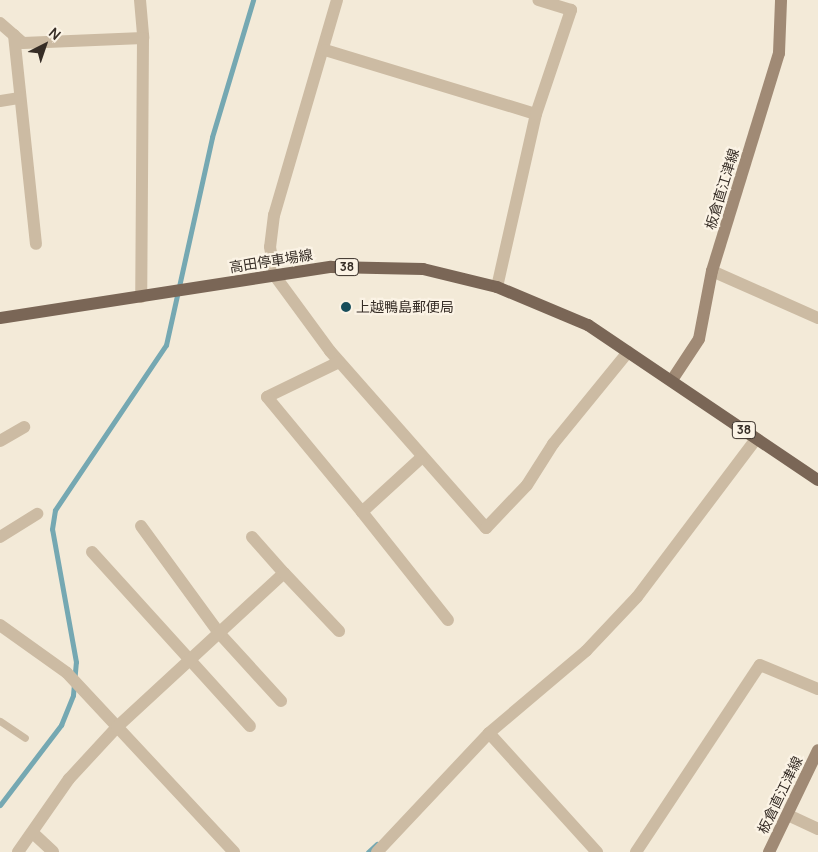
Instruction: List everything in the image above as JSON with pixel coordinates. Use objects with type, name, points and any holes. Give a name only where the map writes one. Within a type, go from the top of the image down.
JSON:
[{"type":"main road","name":"板倉直江津線","points":[[672,380],[699,339],[712,270],[779,53],[782,0]]},
{"type":"main road","name":"高田停車場線","points":[[0,318],[275,276],[387,265],[497,287],[588,325],[672,380]]},
{"type":"main road","name":"38","points":[[672,380],[818,480]]},
{"type":"main road","name":"板倉直江津線","points":[[769,852],[818,750]]},
{"type":"street","points":[[140,0],[143,38],[141,296]]},
{"type":"street","points":[[337,0],[325,50],[274,215],[270,248],[275,276],[339,362],[421,458],[486,528],[527,485],[553,444],[628,352]]},
{"type":"street","points":[[497,287],[536,114],[572,5],[539,0]]},
{"type":"street","points":[[0,23],[23,43],[143,38]]},
{"type":"street","points":[[14,35],[36,244]]},
{"type":"street","points":[[325,50],[536,114]]},
{"type":"street","points":[[0,101],[20,98]]},
{"type":"street","points":[[712,270],[818,318]]},
{"type":"street","points":[[339,362],[267,396],[448,620]]},
{"type":"street","points":[[0,441],[24,427]]},
{"type":"street","points":[[377,852],[489,734],[586,651],[637,597],[756,439]]},
{"type":"street","points":[[362,512],[421,458]]},
{"type":"street","points":[[0,537],[37,514]]},
{"type":"street","points":[[142,526],[219,633],[281,701]]},
{"type":"street","points":[[252,537],[338,631]]},
{"type":"street","points":[[92,552],[250,726]]},
{"type":"street","points":[[18,852],[34,834],[69,779],[117,727],[284,573]]},
{"type":"street","points":[[0,625],[67,673],[234,852]]},
{"type":"street","points":[[636,852],[760,665],[818,689]]},
{"type":"street","points":[[489,734],[597,852]]},
{"type":"street","points":[[788,814],[818,829]]},
{"type":"street","points":[[34,834],[53,852]]},
{"type":"lane","points":[[0,721],[25,738]]},
{"type":"waterway","points":[[0,805],[61,725],[73,695],[76,662],[52,529],[55,510],[166,345],[212,137],[253,0]]},
{"type":"waterway","points":[[368,852],[377,844]]},
{"type":"place","name":"上越鴨島郵便局","points":[[346,307]]}]
